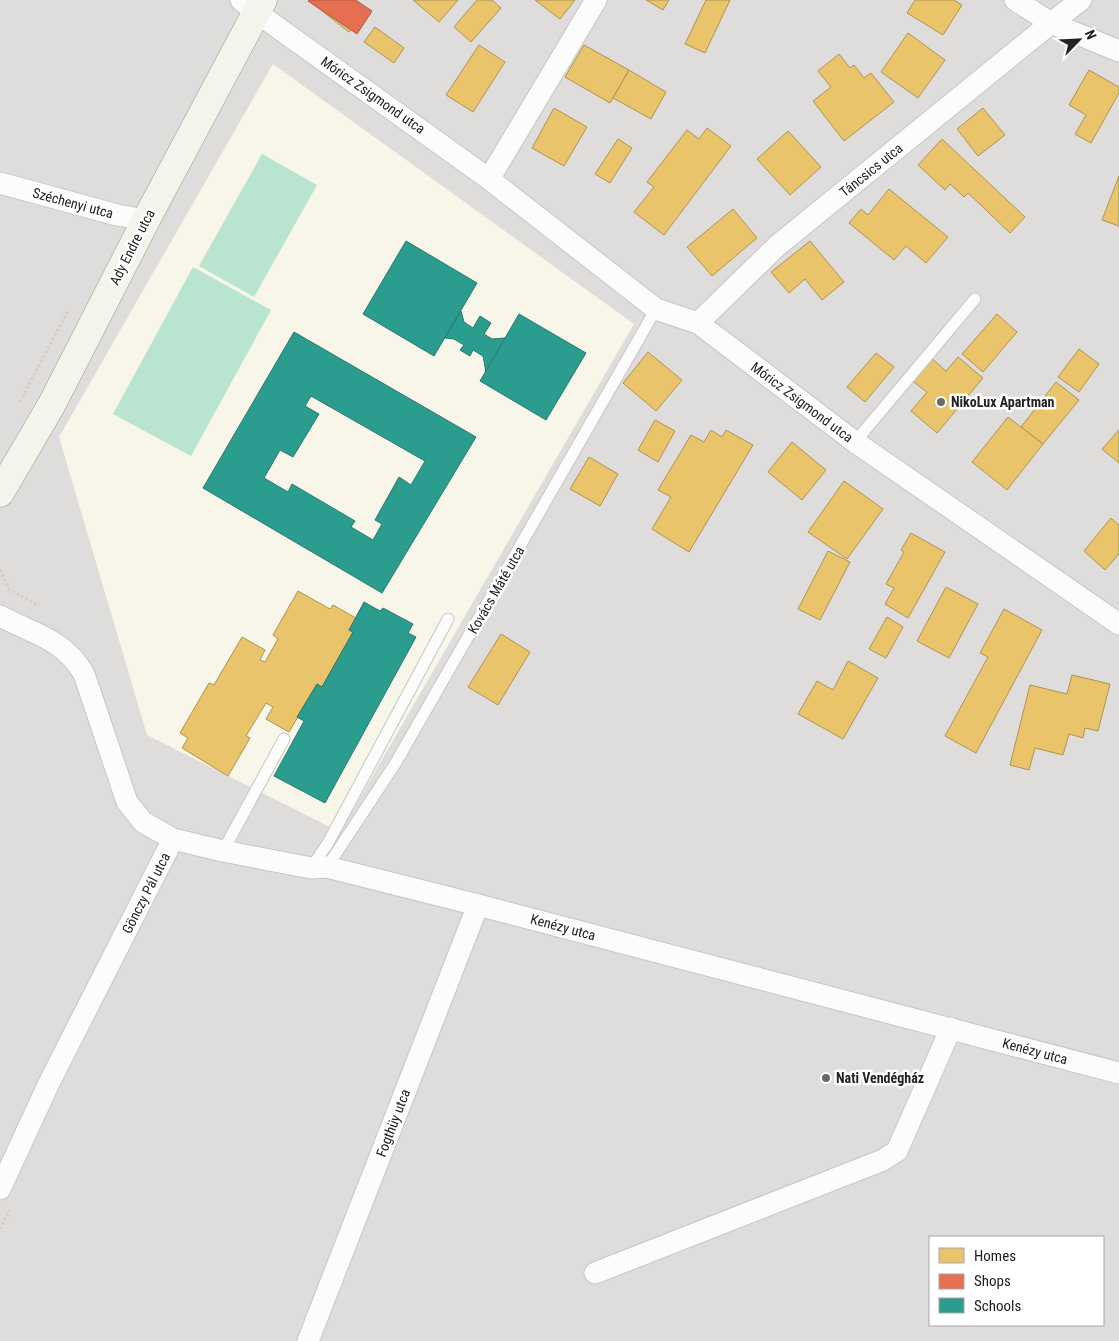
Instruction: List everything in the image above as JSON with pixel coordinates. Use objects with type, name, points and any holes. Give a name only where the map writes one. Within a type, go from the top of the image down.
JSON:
[{"type":"main road","name":"Ady Endre utca","points":[[0,493],[52,404],[253,4]]},
{"type":"street","points":[[490,178],[596,0]]},
{"type":"street","points":[[1015,0],[1050,23],[1119,51]]},
{"type":"street","name":"Táncsics utca","points":[[698,323],[777,246],[1050,23],[1081,0]]},
{"type":"street","name":"Móricz Zsigmond utca","points":[[253,4],[490,178],[656,309],[698,323],[855,442],[1119,624]]},
{"type":"street","name":"Széchenyi utca","points":[[0,183],[117,215],[146,220]]},
{"type":"street","name":"Gönczy Pál utca","points":[[0,616],[21,628],[45,637],[71,655],[84,674],[127,802],[143,822],[173,839],[49,1083],[0,1189]]},
{"type":"street","name":"Kenézy utca","points":[[173,839],[223,851],[319,868],[478,905],[1119,1073]]},
{"type":"street","name":"Fogthüy utca","points":[[308,1341],[478,905]]},
{"type":"street","points":[[594,1273],[882,1160],[897,1151],[951,1028]]},
{"type":"lane","points":[[855,442],[975,299]]},
{"type":"lane","name":"Kovács Máté utca","points":[[319,868],[395,764],[656,309]]},
{"type":"lane","points":[[319,868],[328,843],[448,619]]},
{"type":"lane","points":[[223,851],[284,740]]},
{"type":"shaded area","points":[[0,0],[1119,0],[1119,1341],[0,1341]]},
{"type":"shaded area","points":[[273,64],[634,324],[340,832],[147,735],[59,437]]},
{"type":"green space","points":[[262,154],[317,185],[254,297],[199,266]]},
{"type":"green space","points":[[193,267],[271,310],[191,456],[113,414]]},
{"type":"building: Homes","points":[[308,0],[356,0],[367,8],[349,32]]},
{"type":"building: Homes","points":[[413,0],[458,0],[439,22]]},
{"type":"building: Homes","points":[[477,0],[492,0],[501,8],[471,42],[454,27]]},
{"type":"building: Homes","points":[[535,0],[575,0],[560,19]]},
{"type":"building: Homes","points":[[646,0],[669,0],[663,10]]},
{"type":"building: Homes","points":[[706,0],[730,0],[705,53],[685,44]]},
{"type":"building: Homes","points":[[915,0],[954,0],[962,5],[943,35],[907,13]]},
{"type":"building: Homes","points":[[375,27],[404,48],[394,63],[364,42]]},
{"type":"building: Homes","points":[[908,33],[945,60],[918,98],[881,72]]},
{"type":"building: Homes","points":[[479,45],[505,62],[473,112],[446,95]]},
{"type":"building: Homes","points":[[584,45],[629,70],[610,103],[565,77]]},
{"type":"building: Homes","points":[[839,54],[850,68],[854,65],[864,78],[871,73],[894,102],[844,141],[813,101],[831,87],[818,71]]},
{"type":"building: Homes","points":[[629,70],[666,92],[651,119],[613,98]]},
{"type":"building: Homes","points":[[1089,70],[1119,87],[1119,93],[1091,143],[1075,134],[1086,115],[1069,105]]},
{"type":"building: Homes","points":[[554,108],[587,127],[564,166],[532,148]]},
{"type":"building: Homes","points":[[983,108],[1005,135],[978,156],[957,129]]},
{"type":"building: Homes","points":[[707,128],[731,146],[664,235],[634,212],[654,187],[647,182],[687,130],[699,139]]},
{"type":"building: Homes","points":[[788,131],[821,167],[790,195],[757,159]]},
{"type":"building: Homes","points":[[618,139],[632,148],[610,183],[595,174]]},
{"type":"building: Homes","points":[[942,139],[1025,217],[1010,233],[968,193],[964,197],[950,184],[945,190],[918,165]]},
{"type":"building: Homes","points":[[1119,176],[1119,226],[1102,220]]},
{"type":"building: Homes","points":[[889,189],[948,237],[926,263],[906,246],[894,260],[849,223],[861,209],[868,215]]},
{"type":"building: Homes","points":[[733,209],[757,238],[712,276],[687,247]]},
{"type":"building: Homes","points":[[810,241],[844,282],[822,300],[805,279],[789,293],[771,272]]},
{"type":"building: Homes","points":[[997,314],[1017,332],[983,372],[962,354]]},
{"type":"building: Homes","points":[[1079,349],[1099,364],[1079,392],[1058,377]]},
{"type":"building: Homes","points":[[648,352],[682,380],[656,411],[623,383]]},
{"type":"building: Homes","points":[[876,353],[894,367],[865,402],[847,387]]},
{"type":"building: Homes","name":"NikoLux Apartman","points":[[930,357],[946,371],[958,357],[983,378],[937,433],[911,411],[927,392],[911,380]]},
{"type":"building: Homes","points":[[1056,382],[1079,400],[1043,444],[1021,427]]},
{"type":"building: Homes","points":[[1008,417],[1043,444],[1007,490],[972,462]]},
{"type":"building: Homes","points":[[655,420],[675,431],[658,462],[638,450]]},
{"type":"building: Homes","points":[[711,430],[722,437],[726,430],[753,445],[689,552],[652,529],[671,497],[658,490],[691,435],[704,442]]},
{"type":"building: Homes","points":[[1119,430],[1119,463],[1102,449]]},
{"type":"building: Homes","points":[[792,442],[826,470],[802,500],[768,472]]},
{"type":"building: Homes","points":[[589,457],[618,474],[600,506],[570,489]]},
{"type":"building: Homes","points":[[844,481],[883,509],[847,559],[808,532]]},
{"type":"building: Homes","points":[[1111,518],[1119,525],[1119,554],[1105,570],[1084,551]]},
{"type":"building: Homes","points":[[911,533],[945,552],[908,618],[885,604],[894,588],[886,584],[904,552],[901,550]]},
{"type":"building: Homes","points":[[828,551],[850,562],[820,620],[798,609]]},
{"type":"building: Homes","points":[[946,587],[978,604],[949,658],[917,641]]},
{"type":"building: Homes","points":[[298,591],[330,609],[333,605],[356,618],[349,630],[353,632],[322,687],[317,684],[289,732],[266,719],[273,707],[266,703],[246,736],[250,738],[228,776],[182,748],[188,738],[180,733],[209,683],[214,685],[242,637],[265,650],[260,660],[265,662],[278,639],[273,635]]},
{"type":"building: Homes","points":[[1004,609],[1042,630],[976,753],[945,736],[988,657],[980,653]]},
{"type":"building: Homes","points":[[887,617],[903,627],[886,658],[869,649]]},
{"type":"building: Homes","points":[[501,634],[530,652],[498,705],[468,687]]},
{"type":"building: Homes","points":[[848,661],[878,678],[843,739],[798,714],[817,681],[833,690]]},
{"type":"building: Homes","points":[[1072,675],[1110,684],[1098,731],[1085,728],[1083,738],[1069,734],[1063,755],[1035,748],[1029,770],[1010,765],[1030,685],[1067,694]]},
{"type":"building: Shops","points":[[309,0],[355,0],[372,11],[357,34]]},
{"type":"building: Schools","points":[[406,241],[477,283],[434,356],[363,314]]},
{"type":"building: Schools","points":[[461,311],[464,322],[473,328],[480,316],[491,323],[484,334],[492,339],[505,338],[486,372],[483,356],[473,350],[470,356],[460,350],[464,345],[454,339],[445,338]]},
{"type":"building: Schools","points":[[519,314],[586,353],[546,420],[480,381]]},
{"type":"building: Schools","points":[[294,332],[476,437],[382,593],[203,488]],"holes":[[[311,396],[425,461],[411,485],[399,477],[375,520],[382,524],[373,540],[351,527],[355,521],[292,484],[288,492],[264,478],[280,450],[293,457],[319,414],[305,406]]]},
{"type":"building: Schools","points":[[364,602],[380,611],[383,608],[413,624],[408,633],[416,637],[325,803],[274,776],[304,721],[297,717],[317,684],[322,687],[353,632],[349,630]]},
{"type":"place","name":"NikoLux Apartman","points":[[941,402]]},
{"type":"place","name":"Nati Vendégház","points":[[826,1078]]}]
